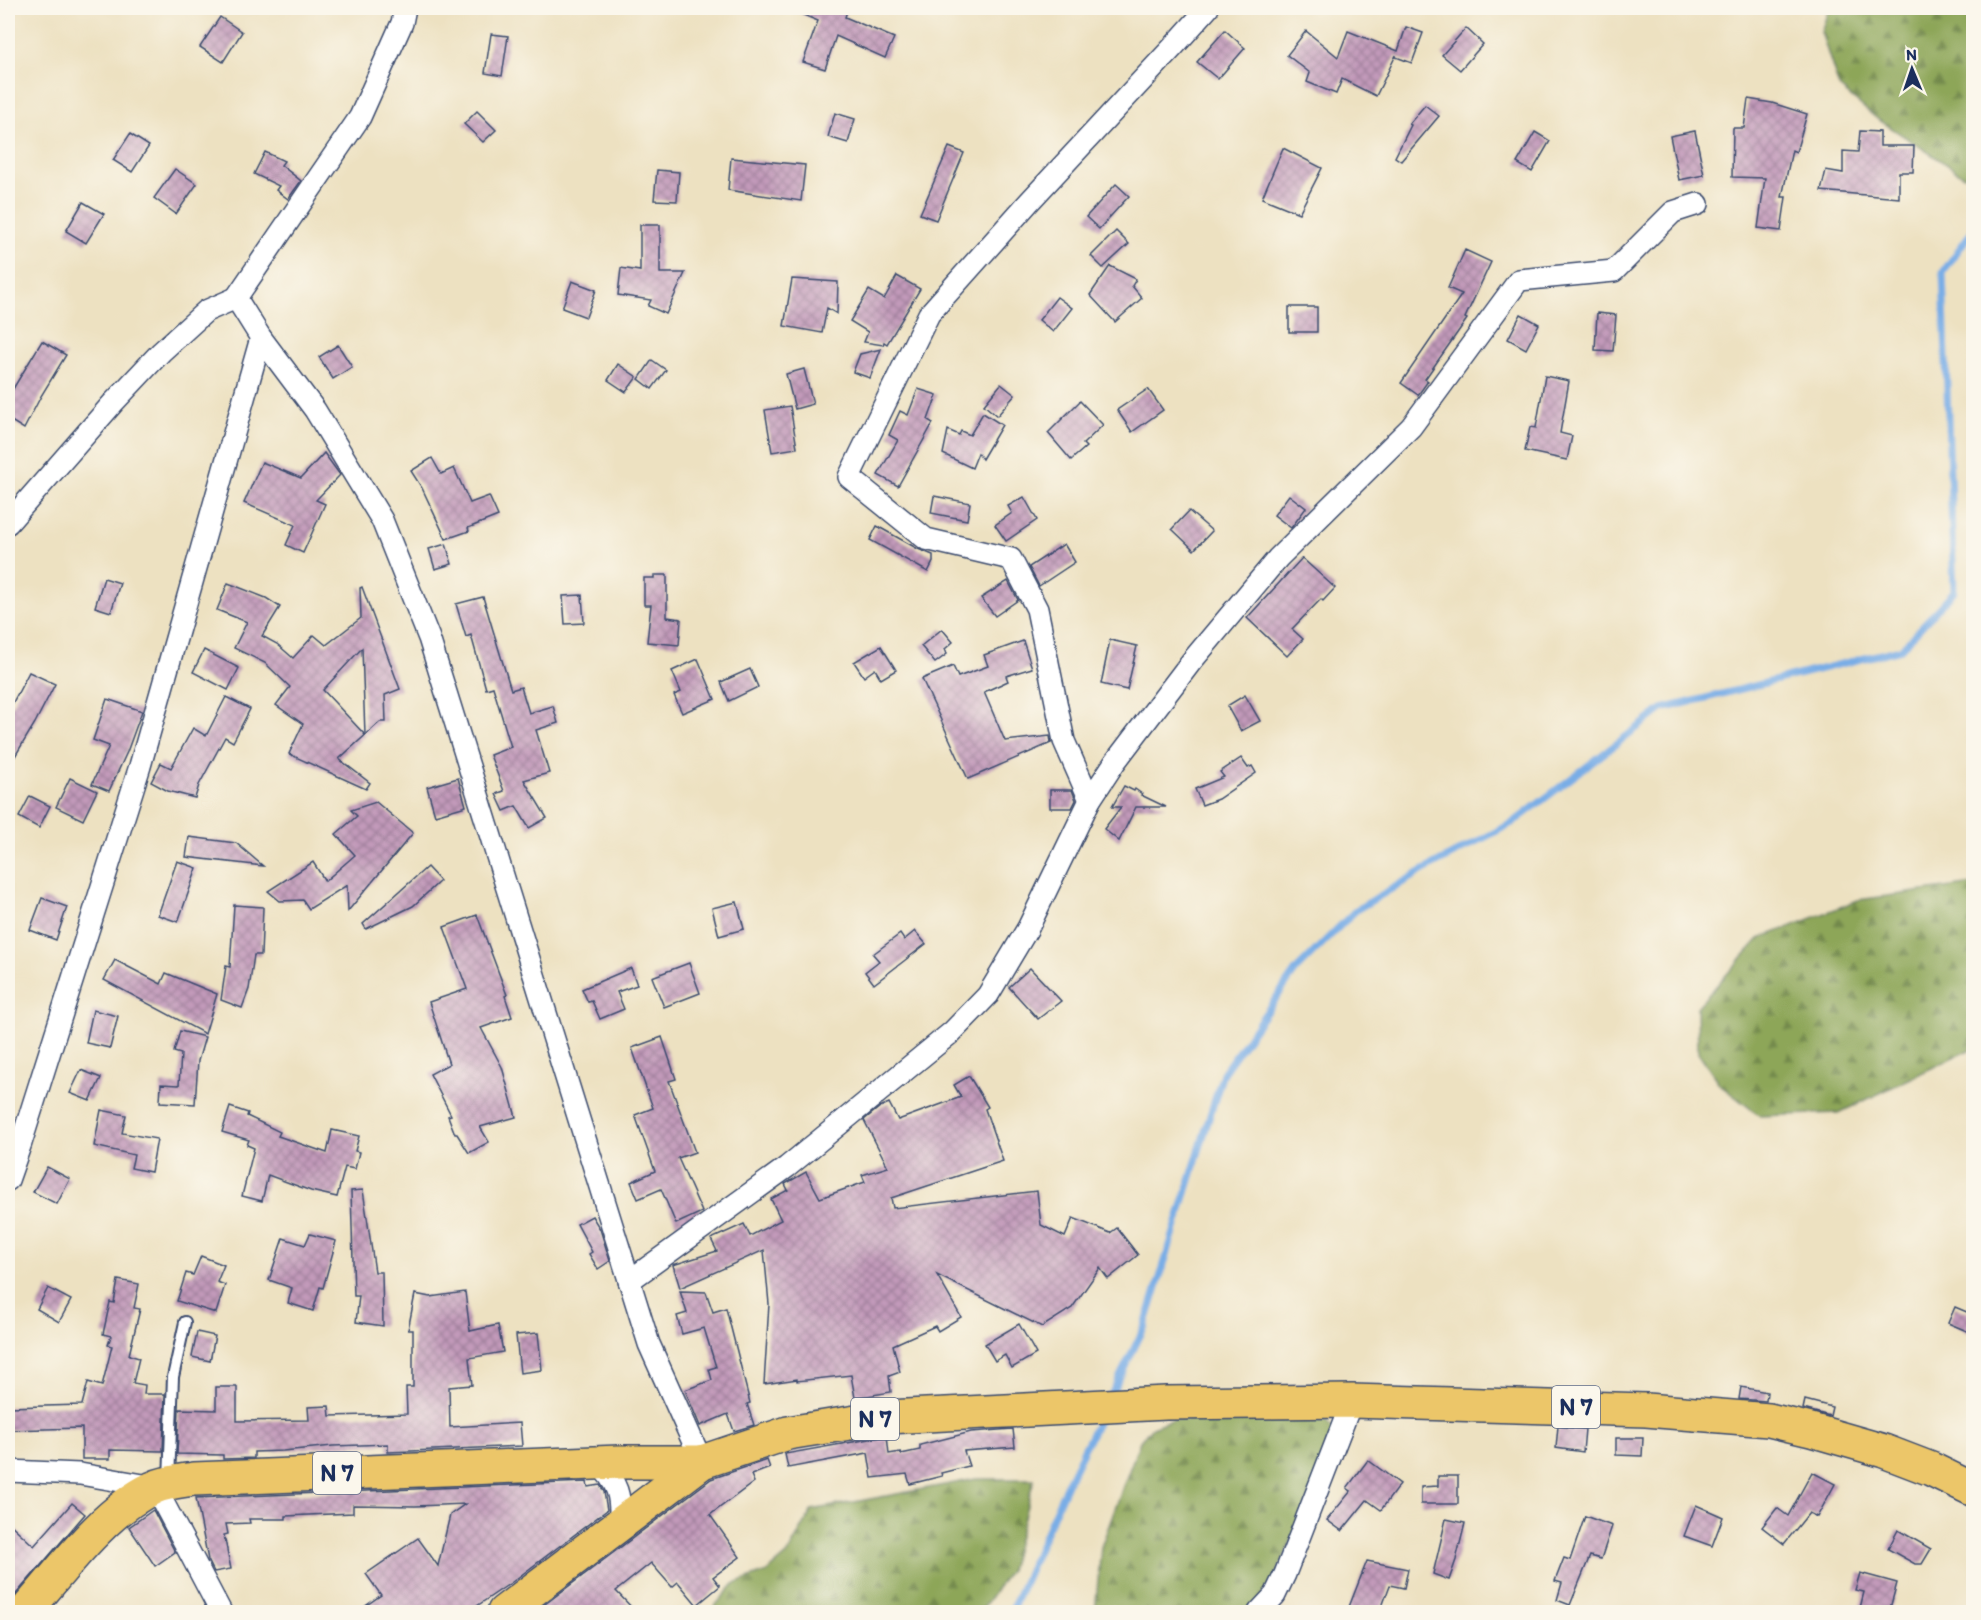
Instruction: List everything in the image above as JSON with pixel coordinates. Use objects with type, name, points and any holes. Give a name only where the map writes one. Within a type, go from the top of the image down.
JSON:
[{"type":"main road","name":"N 7","points":[[25,1612],[95,1533],[127,1504],[162,1485],[194,1479],[598,1463],[702,1462],[788,1433],[887,1416],[1166,1403],[1352,1401],[1646,1410],[1769,1420],[1884,1451],[1931,1469],[1974,1490]]},
{"type":"main road","name":"N 7","points":[[504,1612],[702,1462]]},
{"type":"street","points":[[8,523],[161,352],[206,311],[236,298],[360,117],[402,22],[405,8]]},
{"type":"street","points":[[1090,800],[1064,741],[1037,609],[1011,559],[926,539],[849,477],[929,314],[1208,8]]},
{"type":"street","points":[[629,1281],[787,1167],[952,1032],[988,995],[1028,928],[1090,800],[1115,762],[1191,662],[1278,558],[1411,427],[1519,280],[1614,271],[1673,212],[1698,204]]},
{"type":"street","points":[[236,298],[261,338],[315,410],[382,520],[429,638],[649,1344],[702,1462]]},
{"type":"street","points":[[8,1180],[140,766],[261,338]]},
{"type":"street","points":[[1259,1612],[1275,1595],[1285,1574],[1352,1401]]},
{"type":"street","points":[[598,1463],[613,1478],[621,1501],[620,1524]]},
{"type":"street","points":[[8,1471],[80,1474],[162,1485],[220,1612]]},
{"type":"lane","points":[[162,1485],[173,1377],[185,1322]]},
{"type":"green space","points":[[1829,8],[1973,8],[1973,176],[1964,176],[1876,118],[1839,87],[1821,32]]},
{"type":"green space","points":[[1973,884],[1973,1048],[1839,1113],[1760,1116],[1720,1085],[1698,1053],[1697,1007],[1759,939],[1858,900]]},
{"type":"green space","points":[[1173,1419],[1326,1421],[1336,1434],[1273,1583],[1250,1612],[1095,1612],[1101,1547],[1140,1441],[1152,1427]]},
{"type":"green space","points":[[976,1479],[1034,1479],[1010,1570],[980,1612],[714,1612],[714,1607],[734,1584],[767,1572],[787,1555],[812,1510]]},
{"type":"building","points":[[787,8],[848,8],[845,17],[894,38],[885,58],[836,36],[825,69],[803,62],[818,21]]},
{"type":"building","points":[[220,17],[242,32],[223,62],[200,47]]},
{"type":"building","points":[[1406,27],[1423,33],[1412,63],[1396,55],[1376,96],[1342,79],[1336,94],[1307,82],[1310,73],[1287,55],[1306,31],[1338,57],[1348,31],[1398,51]]},
{"type":"building","points":[[1466,28],[1483,44],[1460,70],[1442,55]]},
{"type":"building","points":[[1225,30],[1245,48],[1218,79],[1197,62]]},
{"type":"building","points":[[491,34],[508,36],[502,76],[485,73]]},
{"type":"building","points":[[1748,99],[1772,103],[1807,114],[1796,152],[1792,150],[1782,197],[1786,197],[1781,231],[1758,228],[1765,178],[1732,177],[1733,128],[1744,128]]},
{"type":"building","points":[[1425,105],[1439,116],[1401,161],[1395,157],[1411,125],[1409,124]]},
{"type":"building","points":[[477,111],[496,130],[483,142],[464,124]]},
{"type":"building","points":[[835,113],[855,119],[848,143],[828,137]]},
{"type":"building","points":[[1695,131],[1704,175],[1679,180],[1670,136]]},
{"type":"building","points":[[1860,131],[1880,132],[1880,146],[1914,146],[1913,172],[1899,172],[1899,198],[1821,191],[1826,170],[1843,173],[1843,151],[1858,152]]},
{"type":"building","points":[[1535,132],[1550,141],[1532,172],[1517,163]]},
{"type":"building","points":[[130,134],[149,146],[132,172],[113,160]]},
{"type":"building","points":[[949,147],[964,153],[936,220],[920,214]]},
{"type":"building","points":[[1283,148],[1322,168],[1299,213],[1262,198]]},
{"type":"building","points":[[265,152],[284,161],[281,165],[301,181],[288,199],[276,190],[279,186],[254,174]]},
{"type":"building","points":[[731,158],[805,165],[801,201],[728,190]]},
{"type":"building","points":[[175,169],[197,184],[176,214],[154,198]]},
{"type":"building","points":[[657,170],[679,172],[677,201],[654,200]]},
{"type":"building","points":[[1116,184],[1129,196],[1099,229],[1086,217]]},
{"type":"building","points":[[83,202],[104,214],[86,243],[66,231]]},
{"type":"building","points":[[640,225],[660,225],[660,273],[685,273],[666,314],[648,306],[651,300],[618,295],[621,268],[640,271]]},
{"type":"building","points":[[1116,231],[1129,244],[1103,268],[1091,256]]},
{"type":"building","points":[[1465,250],[1491,262],[1465,318],[1467,319],[1425,379],[1428,381],[1418,395],[1401,383],[1462,294],[1448,288]]},
{"type":"building","points":[[1110,266],[1136,279],[1132,286],[1142,298],[1115,322],[1090,295]]},
{"type":"building","points":[[897,276],[920,289],[887,344],[864,342],[868,332],[850,321],[869,290],[884,299]]},
{"type":"building","points":[[792,279],[838,282],[837,314],[827,308],[822,333],[784,326]]},
{"type":"building","points":[[572,281],[596,290],[586,317],[562,308]]},
{"type":"building","points":[[1057,297],[1072,308],[1053,332],[1039,320]]},
{"type":"building","points":[[1289,307],[1317,307],[1317,332],[1289,332]]},
{"type":"building","points":[[1597,313],[1616,315],[1613,351],[1595,350]]},
{"type":"building","points":[[1521,314],[1539,324],[1526,349],[1508,339]]},
{"type":"building","points":[[42,341],[66,355],[24,429],[8,419],[8,397]]},
{"type":"building","points":[[338,345],[352,367],[333,379],[319,357]]},
{"type":"building","points":[[881,349],[870,378],[853,372],[860,354]]},
{"type":"building","points":[[652,360],[666,370],[652,389],[639,379]]},
{"type":"building","points":[[618,364],[637,377],[626,392],[608,380]]},
{"type":"building","points":[[804,369],[813,404],[795,409],[786,374]]},
{"type":"building","points":[[1545,376],[1569,381],[1560,433],[1572,436],[1567,460],[1525,451],[1530,427],[1536,428]]},
{"type":"building","points":[[1001,384],[1015,395],[997,416],[984,405]]},
{"type":"building","points":[[918,389],[937,395],[928,420],[933,423],[898,486],[878,475],[898,440],[889,435],[900,411],[908,415]]},
{"type":"building","points":[[1148,389],[1163,410],[1132,432],[1117,410]]},
{"type":"building","points":[[1080,401],[1103,425],[1083,444],[1086,447],[1071,460],[1048,433]]},
{"type":"building","points":[[790,406],[797,448],[772,452],[765,410]]},
{"type":"building","points":[[983,413],[1002,425],[982,459],[978,453],[972,468],[943,454],[948,430],[959,435],[961,431],[970,435]]},
{"type":"building","points":[[324,453],[340,475],[316,500],[325,504],[303,553],[286,545],[295,525],[244,503],[262,462],[301,478]]},
{"type":"building","points":[[432,458],[441,474],[454,468],[470,503],[489,496],[498,516],[468,528],[469,531],[446,539],[422,488],[411,471]]},
{"type":"building","points":[[1289,495],[1306,508],[1291,528],[1274,515]]},
{"type":"building","points":[[934,496],[970,503],[967,520],[931,513]]},
{"type":"building","points":[[1024,497],[1037,520],[1006,541],[995,525],[1012,513],[1008,506]]},
{"type":"building","points":[[1189,511],[1212,531],[1194,550],[1172,529]]},
{"type":"building","points":[[877,526],[933,555],[933,562],[928,572],[870,540]]},
{"type":"building","points":[[446,544],[452,564],[435,569],[429,549]]},
{"type":"building","points":[[1064,544],[1075,562],[1039,586],[1029,567]]},
{"type":"building","points":[[1302,558],[1335,588],[1292,629],[1303,639],[1287,656],[1247,618]]},
{"type":"building","points":[[654,575],[667,575],[667,617],[681,619],[679,645],[647,642],[651,605],[644,605],[644,578],[654,578]]},
{"type":"building","points":[[104,578],[120,583],[111,612],[95,607]]},
{"type":"building","points":[[1008,581],[1018,600],[995,616],[981,598]]},
{"type":"building","points":[[228,583],[266,598],[280,607],[262,636],[277,644],[293,658],[314,635],[326,645],[361,618],[360,588],[362,587],[400,689],[385,695],[386,722],[380,722],[339,759],[370,783],[366,789],[289,754],[303,724],[276,705],[290,687],[265,663],[234,648],[247,622],[217,610]],"holes":[[[362,648],[365,735],[323,690]]]},
{"type":"building","points":[[582,595],[584,623],[565,624],[563,596]]},
{"type":"building","points":[[483,597],[511,690],[521,687],[529,713],[553,706],[558,723],[536,730],[549,773],[524,780],[547,818],[529,828],[516,806],[504,811],[496,794],[504,791],[490,755],[511,747],[493,687],[486,689],[471,635],[466,637],[456,604]]},
{"type":"building","points":[[942,629],[953,642],[945,649],[947,654],[935,663],[921,646]]},
{"type":"building","points":[[1110,640],[1137,646],[1127,690],[1101,684]]},
{"type":"building","points":[[1023,641],[1032,668],[1006,676],[1008,681],[984,692],[1005,741],[1050,736],[1051,743],[968,779],[922,679],[953,666],[958,677],[988,666],[984,655]]},
{"type":"building","points":[[881,646],[896,670],[881,679],[875,669],[864,677],[854,662]]},
{"type":"building","points":[[204,650],[239,668],[228,690],[193,672]]},
{"type":"building","points":[[698,659],[715,699],[682,713],[674,695],[681,692],[672,671]]},
{"type":"building","points":[[750,669],[758,687],[729,701],[721,682]]},
{"type":"building","points":[[29,672],[55,684],[8,768],[8,712]]},
{"type":"building","points":[[1245,695],[1260,721],[1241,731],[1227,706]]},
{"type":"building","points":[[226,697],[250,709],[233,742],[225,737],[199,785],[195,798],[168,791],[151,782],[161,763],[171,768],[193,728],[206,736]]},
{"type":"building","points":[[107,699],[142,711],[109,791],[92,784],[109,746],[93,740]]},
{"type":"building","points":[[1241,758],[1248,768],[1252,766],[1256,773],[1218,799],[1202,805],[1195,789],[1224,777],[1220,772]]},
{"type":"building","points":[[70,778],[97,791],[83,820],[56,807]]},
{"type":"building","points":[[458,778],[466,806],[435,815],[427,787]]},
{"type":"building","points":[[1124,786],[1134,791],[1135,789],[1141,795],[1166,807],[1136,807],[1119,841],[1104,829],[1121,807],[1112,807]]},
{"type":"building","points":[[1050,790],[1072,790],[1076,800],[1072,808],[1050,808]]},
{"type":"building","points":[[30,796],[50,806],[39,828],[19,817]]},
{"type":"building","points":[[376,802],[413,833],[348,911],[347,885],[309,909],[303,900],[280,901],[268,891],[313,862],[325,881],[355,855],[336,834],[357,816],[351,810]]},
{"type":"building","points":[[189,837],[236,843],[263,866],[186,857]]},
{"type":"building","points":[[177,861],[197,868],[178,922],[158,915]]},
{"type":"building","points":[[427,867],[440,881],[413,906],[366,929],[363,924]]},
{"type":"building","points":[[42,898],[67,907],[56,940],[30,930]]},
{"type":"building","points":[[737,902],[744,929],[719,936],[712,908]]},
{"type":"building","points":[[234,905],[263,907],[261,955],[254,955],[249,989],[242,1008],[221,1000],[226,966],[230,967]]},
{"type":"building","points":[[477,915],[507,995],[505,996],[512,1017],[481,1028],[502,1067],[516,1117],[480,1127],[489,1142],[469,1153],[455,1134],[448,1116],[451,1115],[430,1074],[449,1064],[429,1002],[467,989],[444,927]]},
{"type":"building","points":[[915,931],[926,944],[874,984],[865,972],[879,961],[873,954],[900,934],[904,940]]},
{"type":"building","points":[[115,960],[161,984],[166,973],[217,994],[205,1034],[104,980]]},
{"type":"building","points":[[689,963],[700,993],[664,1007],[652,977]]},
{"type":"building","points":[[631,968],[637,985],[617,992],[624,1009],[600,1019],[592,1001],[588,1002],[582,989]]},
{"type":"building","points":[[1030,968],[1061,1001],[1038,1019],[1009,987]]},
{"type":"building","points":[[93,1010],[118,1016],[110,1048],[86,1043]]},
{"type":"building","points":[[180,1031],[205,1037],[198,1061],[195,1104],[160,1102],[161,1084],[179,1085],[181,1054],[174,1052]]},
{"type":"building","points":[[662,1037],[676,1079],[669,1081],[695,1152],[678,1158],[702,1212],[676,1224],[661,1189],[638,1199],[631,1182],[655,1171],[635,1115],[653,1108],[632,1048]]},
{"type":"building","points":[[81,1070],[101,1078],[90,1101],[70,1093]]},
{"type":"building","points":[[969,1076],[988,1107],[985,1109],[1003,1161],[891,1198],[893,1208],[1037,1191],[1041,1225],[1065,1237],[1073,1218],[1110,1233],[1117,1228],[1138,1255],[1108,1279],[1100,1268],[1072,1308],[1042,1327],[937,1275],[961,1317],[938,1331],[935,1326],[893,1345],[900,1372],[889,1376],[891,1392],[855,1398],[851,1375],[764,1384],[769,1304],[764,1250],[680,1288],[673,1265],[717,1251],[711,1239],[744,1224],[750,1236],[781,1220],[771,1199],[788,1190],[785,1184],[806,1172],[820,1198],[865,1182],[862,1175],[888,1167],[864,1120],[889,1103],[898,1120],[961,1097],[954,1085]]},
{"type":"building","points":[[230,1107],[248,1113],[247,1116],[280,1132],[278,1136],[327,1153],[332,1130],[359,1136],[355,1151],[359,1152],[355,1169],[345,1167],[337,1197],[311,1191],[268,1175],[262,1201],[242,1196],[254,1148],[247,1145],[249,1140],[222,1132]]},
{"type":"building","points":[[101,1110],[126,1115],[122,1133],[157,1139],[151,1172],[131,1168],[134,1155],[94,1146]]},
{"type":"building","points":[[47,1167],[70,1179],[57,1204],[33,1192]]},
{"type":"building","points":[[363,1190],[375,1272],[382,1272],[383,1326],[356,1322],[359,1296],[354,1296],[351,1191]]},
{"type":"building","points":[[592,1216],[600,1229],[610,1261],[598,1269],[589,1254],[592,1252],[577,1224]]},
{"type":"building","points":[[310,1234],[336,1241],[323,1288],[320,1287],[313,1311],[288,1303],[292,1288],[269,1280],[283,1238],[305,1245]]},
{"type":"building","points":[[201,1256],[224,1265],[217,1282],[225,1285],[216,1313],[177,1301],[186,1273],[193,1275]]},
{"type":"building","points":[[118,1280],[139,1284],[134,1308],[140,1309],[129,1355],[139,1358],[133,1383],[145,1385],[144,1394],[165,1394],[163,1451],[110,1450],[110,1459],[82,1459],[82,1428],[8,1430],[8,1407],[82,1405],[88,1382],[102,1386],[112,1346],[108,1345],[111,1336],[103,1334],[110,1302],[114,1303]]},
{"type":"building","points":[[48,1288],[71,1300],[59,1322],[37,1309]]},
{"type":"building","points":[[680,1291],[706,1292],[713,1312],[726,1308],[750,1403],[747,1404],[754,1425],[734,1431],[728,1414],[700,1426],[685,1390],[712,1380],[709,1369],[716,1367],[704,1328],[682,1334],[677,1316],[687,1313]]},
{"type":"building","points":[[465,1292],[470,1331],[498,1325],[503,1352],[469,1358],[472,1385],[449,1387],[450,1427],[520,1423],[522,1446],[388,1452],[388,1444],[333,1446],[254,1452],[254,1458],[223,1459],[223,1455],[177,1454],[179,1409],[216,1410],[216,1387],[237,1387],[237,1421],[309,1420],[308,1407],[329,1406],[330,1416],[407,1414],[406,1387],[413,1387],[413,1330],[408,1330],[415,1294],[430,1297]]},
{"type":"building","points":[[1955,1307],[1974,1315],[1974,1334],[1948,1323]]},
{"type":"building","points":[[1019,1324],[1036,1354],[1012,1368],[1005,1355],[995,1361],[985,1344]]},
{"type":"building","points":[[197,1332],[215,1336],[210,1361],[192,1357]]},
{"type":"building","points":[[538,1333],[542,1370],[520,1373],[516,1335]]},
{"type":"building","points":[[1741,1387],[1767,1392],[1766,1401],[1739,1399]]},
{"type":"building","points":[[1805,1400],[1832,1407],[1830,1416],[1803,1409]]},
{"type":"building","points":[[1558,1426],[1585,1429],[1583,1452],[1556,1448]]},
{"type":"building","points":[[1013,1429],[1015,1447],[964,1451],[969,1466],[910,1484],[907,1474],[872,1478],[868,1453],[788,1468],[785,1454],[887,1436],[889,1454],[901,1452],[901,1454],[920,1450],[920,1445],[971,1432]]},
{"type":"building","points":[[1616,1438],[1643,1438],[1642,1456],[1616,1455]]},
{"type":"building","points":[[767,1460],[770,1468],[751,1475],[754,1482],[710,1515],[740,1557],[713,1577],[720,1586],[697,1605],[678,1582],[672,1587],[651,1563],[616,1591],[636,1612],[536,1611],[711,1479]]},
{"type":"building","points":[[1368,1460],[1400,1484],[1381,1510],[1367,1500],[1342,1531],[1327,1520],[1351,1491],[1347,1488]]},
{"type":"building","points":[[1812,1472],[1835,1484],[1817,1517],[1809,1513],[1784,1544],[1762,1527],[1777,1508],[1788,1516]]},
{"type":"building","points":[[1438,1476],[1458,1476],[1458,1504],[1421,1504],[1421,1487],[1438,1486]]},
{"type":"building","points":[[587,1482],[588,1487],[600,1485],[604,1492],[607,1510],[512,1582],[468,1612],[357,1612],[381,1595],[366,1574],[418,1538],[438,1566],[450,1515],[465,1504],[353,1505],[353,1513],[286,1516],[286,1519],[249,1519],[250,1523],[226,1524],[228,1534],[224,1535],[231,1569],[214,1572],[208,1560],[196,1498]]},
{"type":"building","points":[[72,1503],[85,1514],[8,1606],[8,1522],[34,1546]]},
{"type":"building","points":[[1696,1505],[1723,1517],[1712,1546],[1684,1536]]},
{"type":"building","points":[[153,1510],[175,1552],[155,1566],[129,1527]]},
{"type":"building","points":[[1585,1516],[1612,1526],[1601,1559],[1590,1556],[1570,1605],[1557,1600],[1562,1583],[1555,1581],[1564,1558],[1570,1560]]},
{"type":"building","points":[[1446,1519],[1465,1523],[1449,1580],[1433,1574]]},
{"type":"building","points":[[1898,1530],[1931,1549],[1922,1564],[1915,1564],[1888,1549]]},
{"type":"building","points":[[1367,1561],[1408,1569],[1404,1588],[1390,1585],[1380,1612],[1347,1612]]},
{"type":"building","points":[[1860,1573],[1897,1583],[1889,1612],[1859,1612],[1864,1592],[1855,1590]]},
{"type":"waterway","points":[[1110,1397],[1145,1326],[1223,1073],[1296,970],[1356,910],[1422,871],[1514,822],[1662,709],[1901,649],[1954,591],[1943,272],[1974,228]]},
{"type":"waterway","points":[[1011,1612],[1067,1484],[1101,1415]]}]
